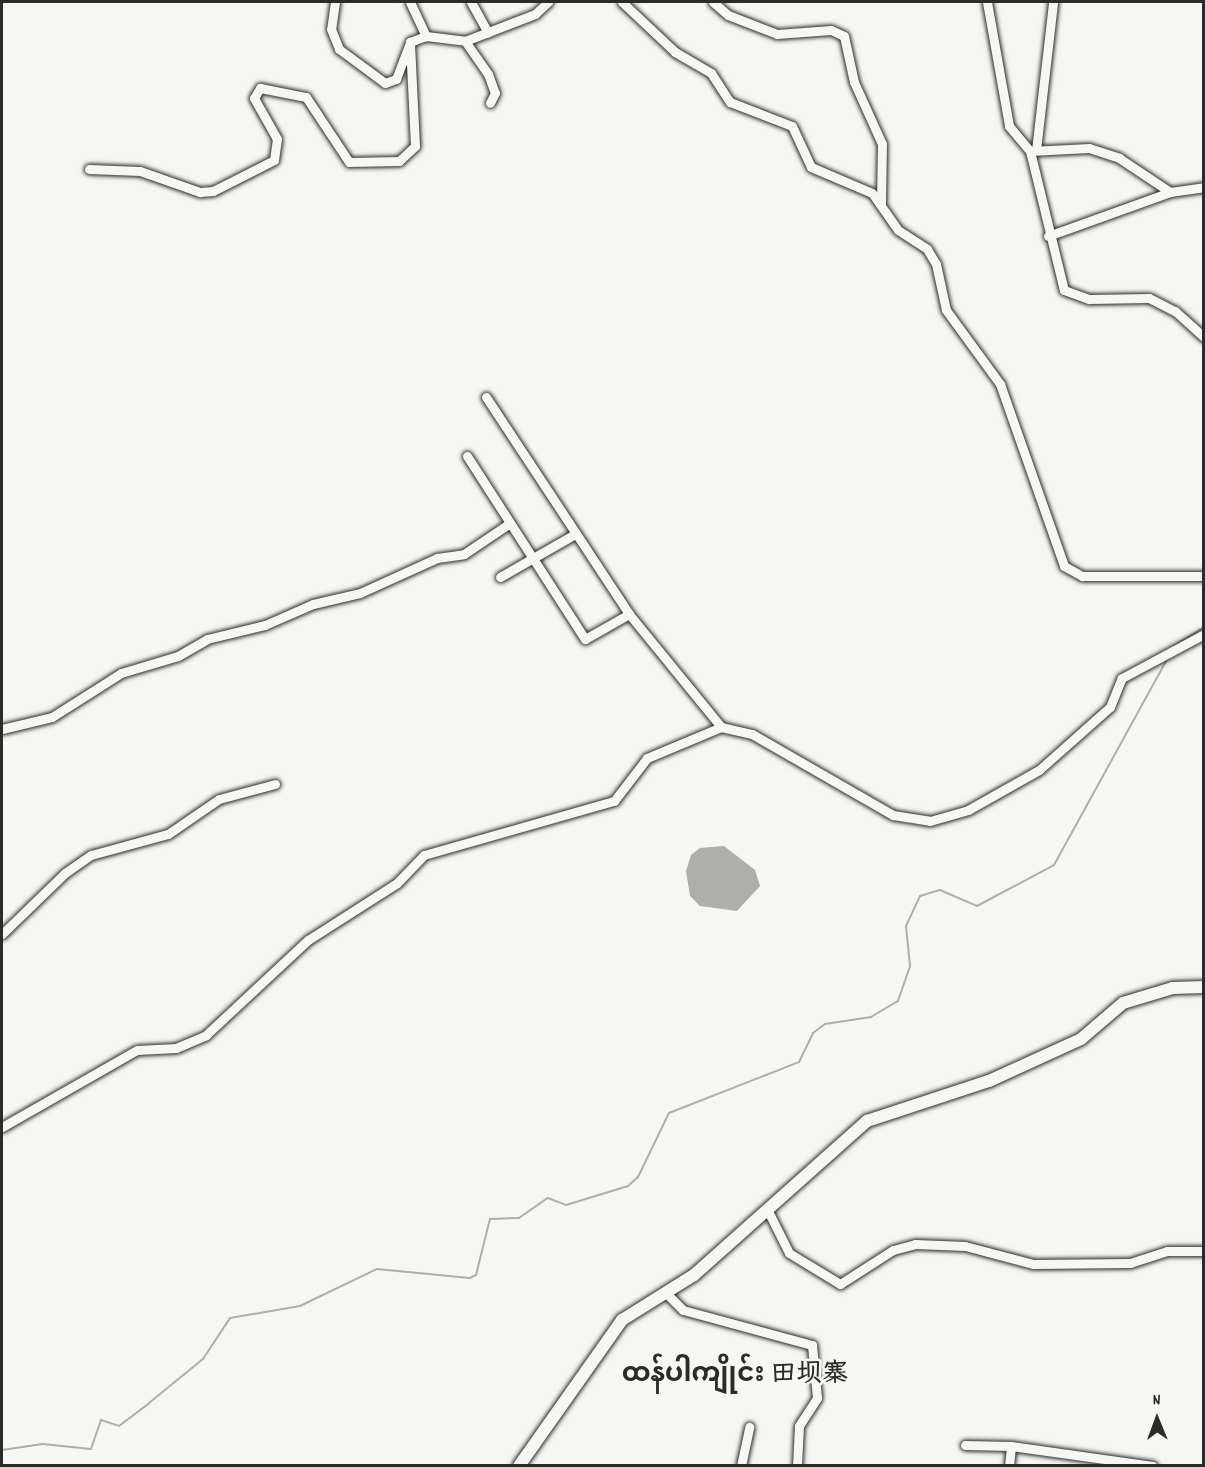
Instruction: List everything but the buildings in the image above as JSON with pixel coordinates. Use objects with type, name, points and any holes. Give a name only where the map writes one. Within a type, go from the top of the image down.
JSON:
[{"type":"main road","points":[[519,1466],[622,1320],[666,1293],[767,1209],[867,1121],[1029,1063],[1081,1039],[1123,1003],[1173,988],[1203,987]]},
{"type":"street","points":[[335,2],[331,28],[339,49],[385,83],[396,79],[411,42],[426,36],[465,40],[535,14],[548,2]]},
{"type":"street","points":[[410,2],[426,36]]},
{"type":"street","points":[[471,2],[488,33]]},
{"type":"street","points":[[622,2],[675,52],[711,73],[730,102],[792,126],[811,167],[872,193],[898,230],[927,249],[936,264],[946,310],[991,365],[1064,566],[1082,576],[1203,576]]},
{"type":"street","points":[[713,2],[728,15],[777,33],[831,30],[844,36],[854,82],[882,144],[881,204]]},
{"type":"street","points":[[987,2],[1009,126],[1033,151],[1089,148],[1119,158],[1170,192]]},
{"type":"street","points":[[1053,2],[1033,151],[1048,236],[1064,290],[1089,299],[1149,298],[1175,311],[1203,337]]},
{"type":"street","points":[[465,40],[488,74],[495,93],[490,103]]},
{"type":"street","points":[[89,169],[140,171],[200,192],[234,181],[265,166],[277,152],[277,139],[254,98],[260,88],[306,97],[349,162],[378,166],[399,161],[415,146],[411,42]]},
{"type":"street","points":[[1048,236],[1170,192],[1203,188]]},
{"type":"street","points":[[486,397],[629,614],[721,727]]},
{"type":"street","points":[[467,456],[585,639],[629,614]]},
{"type":"street","points":[[2,729],[52,717],[121,673],[178,656],[207,639],[265,625],[313,603],[360,593],[437,558],[464,554],[510,523]]},
{"type":"street","points":[[500,577],[575,534]]},
{"type":"street","points":[[2,1127],[137,1050],[176,1048],[206,1035],[308,940],[381,895],[424,855],[614,801],[647,758],[721,727],[752,734],[894,815],[930,820],[968,810],[1039,770],[1110,707],[1122,678],[1171,655],[1203,634]]},
{"type":"street","points":[[2,934],[65,873],[91,855],[168,834],[219,799],[275,784]]},
{"type":"street","points":[[767,1209],[789,1253],[840,1284],[893,1250],[915,1244],[965,1246],[1033,1264],[1130,1263],[1167,1251],[1203,1251]]},
{"type":"street","points":[[666,1293],[683,1310],[812,1345],[817,1398],[799,1426],[797,1466]]},
{"type":"street","points":[[741,1466],[749,1427]]},
{"type":"street","points":[[965,1445],[1011,1446],[1153,1466]]},
{"type":"street","points":[[1009,1466],[1011,1446]]},
{"type":"shaded area","points":[[724,846],[755,870],[760,886],[737,911],[700,906],[690,896],[686,871],[691,855],[700,848]]},
{"type":"waterway","points":[[1174,646],[1204,627]]},
{"type":"waterway","points":[[2,1450],[43,1444],[91,1449],[101,1420],[119,1426],[149,1403],[203,1359],[230,1318],[300,1306],[377,1269],[470,1278],[476,1275],[490,1219],[519,1218],[548,1198],[566,1205],[628,1186],[638,1177],[669,1113],[799,1062],[813,1033],[825,1024],[871,1017],[898,1001],[910,966],[906,926],[920,896],[940,890],[977,906],[1054,865],[1169,656]]},
{"type":"district","name":"ထန်ပါကျိုင်း 田坝寨","points":[[735,1376]]}]
